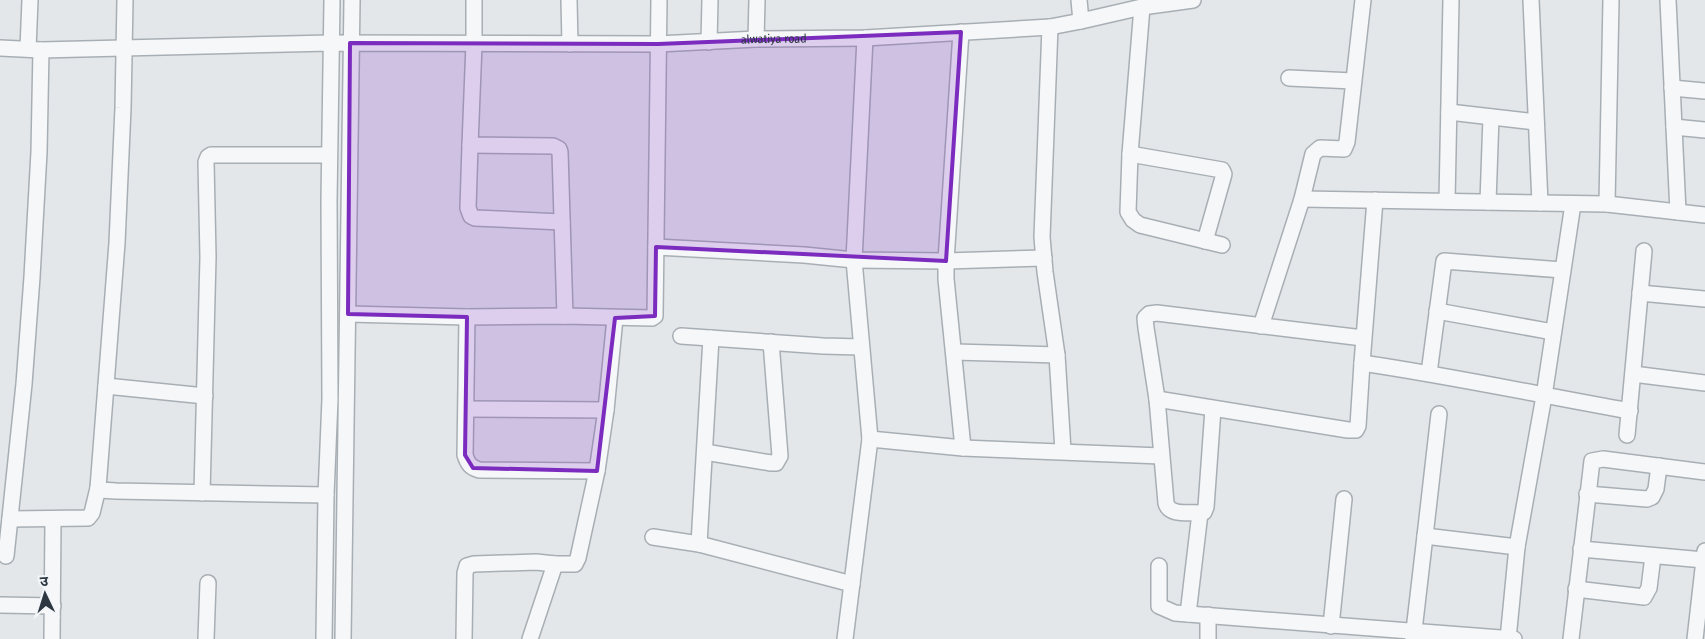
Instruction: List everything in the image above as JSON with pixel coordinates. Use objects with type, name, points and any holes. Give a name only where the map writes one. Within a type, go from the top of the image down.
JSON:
[{"type":"street","points":[[6,556],[24,384],[40,152],[35,49],[30,0]]},
{"type":"street","points":[[10,519],[88,518],[92,513],[98,488],[117,243],[125,48],[125,0]]},
{"type":"street","points":[[324,639],[326,495],[330,399],[329,155],[332,0]]},
{"type":"street","points":[[343,639],[352,0]]},
{"type":"street","points":[[474,0],[468,208],[475,218],[562,222]]},
{"type":"street","points":[[569,0],[570,44]]},
{"type":"street","points":[[348,314],[615,318],[652,318],[655,316],[659,0]]},
{"type":"street","points":[[710,0],[710,42]]},
{"type":"street","points":[[756,0],[756,39]]},
{"type":"street","points":[[1079,0],[1081,21]]},
{"type":"street","name":"alwatiya road","points":[[0,48],[125,48],[330,43],[658,44],[756,39],[865,38],[1050,27],[1142,6],[1193,0]]},
{"type":"street","points":[[1260,326],[1302,199],[1313,154],[1320,148],[1344,149],[1345,146],[1363,0]]},
{"type":"street","points":[[1447,201],[1451,0]]},
{"type":"street","points":[[1531,0],[1540,203]]},
{"type":"street","points":[[1607,204],[1611,0]]},
{"type":"street","points":[[1668,0],[1678,212]]},
{"type":"street","points":[[1142,6],[1130,154],[1128,212],[1133,220],[1140,225],[1222,245]]},
{"type":"street","points":[[1050,27],[1043,209],[1044,258],[1057,355],[1063,451]]},
{"type":"street","points":[[961,32],[946,278],[963,448]]},
{"type":"street","points":[[845,639],[870,439],[854,260],[865,38]]},
{"type":"street","points":[[1289,78],[1353,81]]},
{"type":"street","points":[[1672,88],[1705,91]]},
{"type":"street","points":[[1449,112],[1536,122]]},
{"type":"street","points":[[1488,202],[1491,117]]},
{"type":"street","points":[[1674,127],[1705,130]]},
{"type":"street","points":[[470,145],[553,146],[559,149],[565,316]]},
{"type":"street","points":[[1130,154],[1222,170],[1224,174],[1205,241]]},
{"type":"street","points":[[202,493],[208,157],[211,155],[329,155]]},
{"type":"street","points":[[1302,199],[1607,204],[1705,215]]},
{"type":"street","points":[[1157,399],[1356,430],[1358,426],[1363,338],[1375,200]]},
{"type":"street","points":[[1159,566],[1159,606],[1175,613],[1332,626],[1413,636],[1510,639],[1517,546],[1544,396],[1573,204]]},
{"type":"street","points":[[656,247],[804,255],[854,260],[946,261],[1044,258]]},
{"type":"street","points":[[1627,436],[1644,251]]},
{"type":"street","points":[[1429,373],[1444,261],[1562,270]]},
{"type":"street","points":[[1640,293],[1705,299]]},
{"type":"street","points":[[1437,311],[1553,332]]},
{"type":"street","points":[[1213,409],[1206,507],[1204,512],[1171,511],[1167,508],[1157,399],[1146,328],[1145,318],[1149,314],[1157,313],[1363,338]]},
{"type":"street","points":[[467,316],[465,455],[468,464],[479,470],[597,470]]},
{"type":"street","points":[[464,639],[465,573],[467,566],[474,564],[536,562],[575,564],[577,562],[597,470],[606,410],[615,318]]},
{"type":"street","points":[[681,336],[861,347]]},
{"type":"street","points":[[699,544],[711,338]]},
{"type":"street","points":[[705,452],[771,463],[778,461],[780,456],[771,342]]},
{"type":"street","points":[[954,352],[1057,355]]},
{"type":"street","points":[[1362,363],[1429,373],[1630,411]]},
{"type":"street","points":[[1633,374],[1705,383]]},
{"type":"street","points":[[106,386],[205,396]]},
{"type":"street","points":[[467,409],[606,410]]},
{"type":"street","points":[[1413,636],[1439,414]]},
{"type":"street","points":[[870,439],[963,448],[1161,456]]},
{"type":"street","points":[[1571,639],[1592,462],[1595,459],[1603,459],[1705,472]]},
{"type":"street","points":[[1587,494],[1647,499],[1652,497],[1656,489],[1659,466]]},
{"type":"street","points":[[98,488],[100,490],[116,491],[326,495]]},
{"type":"street","points":[[1332,626],[1344,499]]},
{"type":"street","points":[[1188,614],[1200,513]]},
{"type":"street","points":[[52,639],[54,519]]},
{"type":"street","points":[[1425,536],[1517,546]]},
{"type":"street","points":[[653,537],[699,544],[852,584]]},
{"type":"street","points":[[1581,549],[1653,556],[1704,556],[1695,639]]},
{"type":"street","points":[[1576,589],[1644,597],[1649,588],[1653,556]]},
{"type":"street","points":[[530,639],[554,564]]},
{"type":"street","points":[[206,639],[208,583]]},
{"type":"street","points":[[0,605],[53,606]]},
{"type":"street","points":[[1208,616],[1208,639]]},
{"type":"highlighted area","points":[[961,32],[946,261],[656,247],[655,316],[615,318],[597,471],[473,468],[465,455],[467,317],[348,314],[350,43],[658,44]]}]
